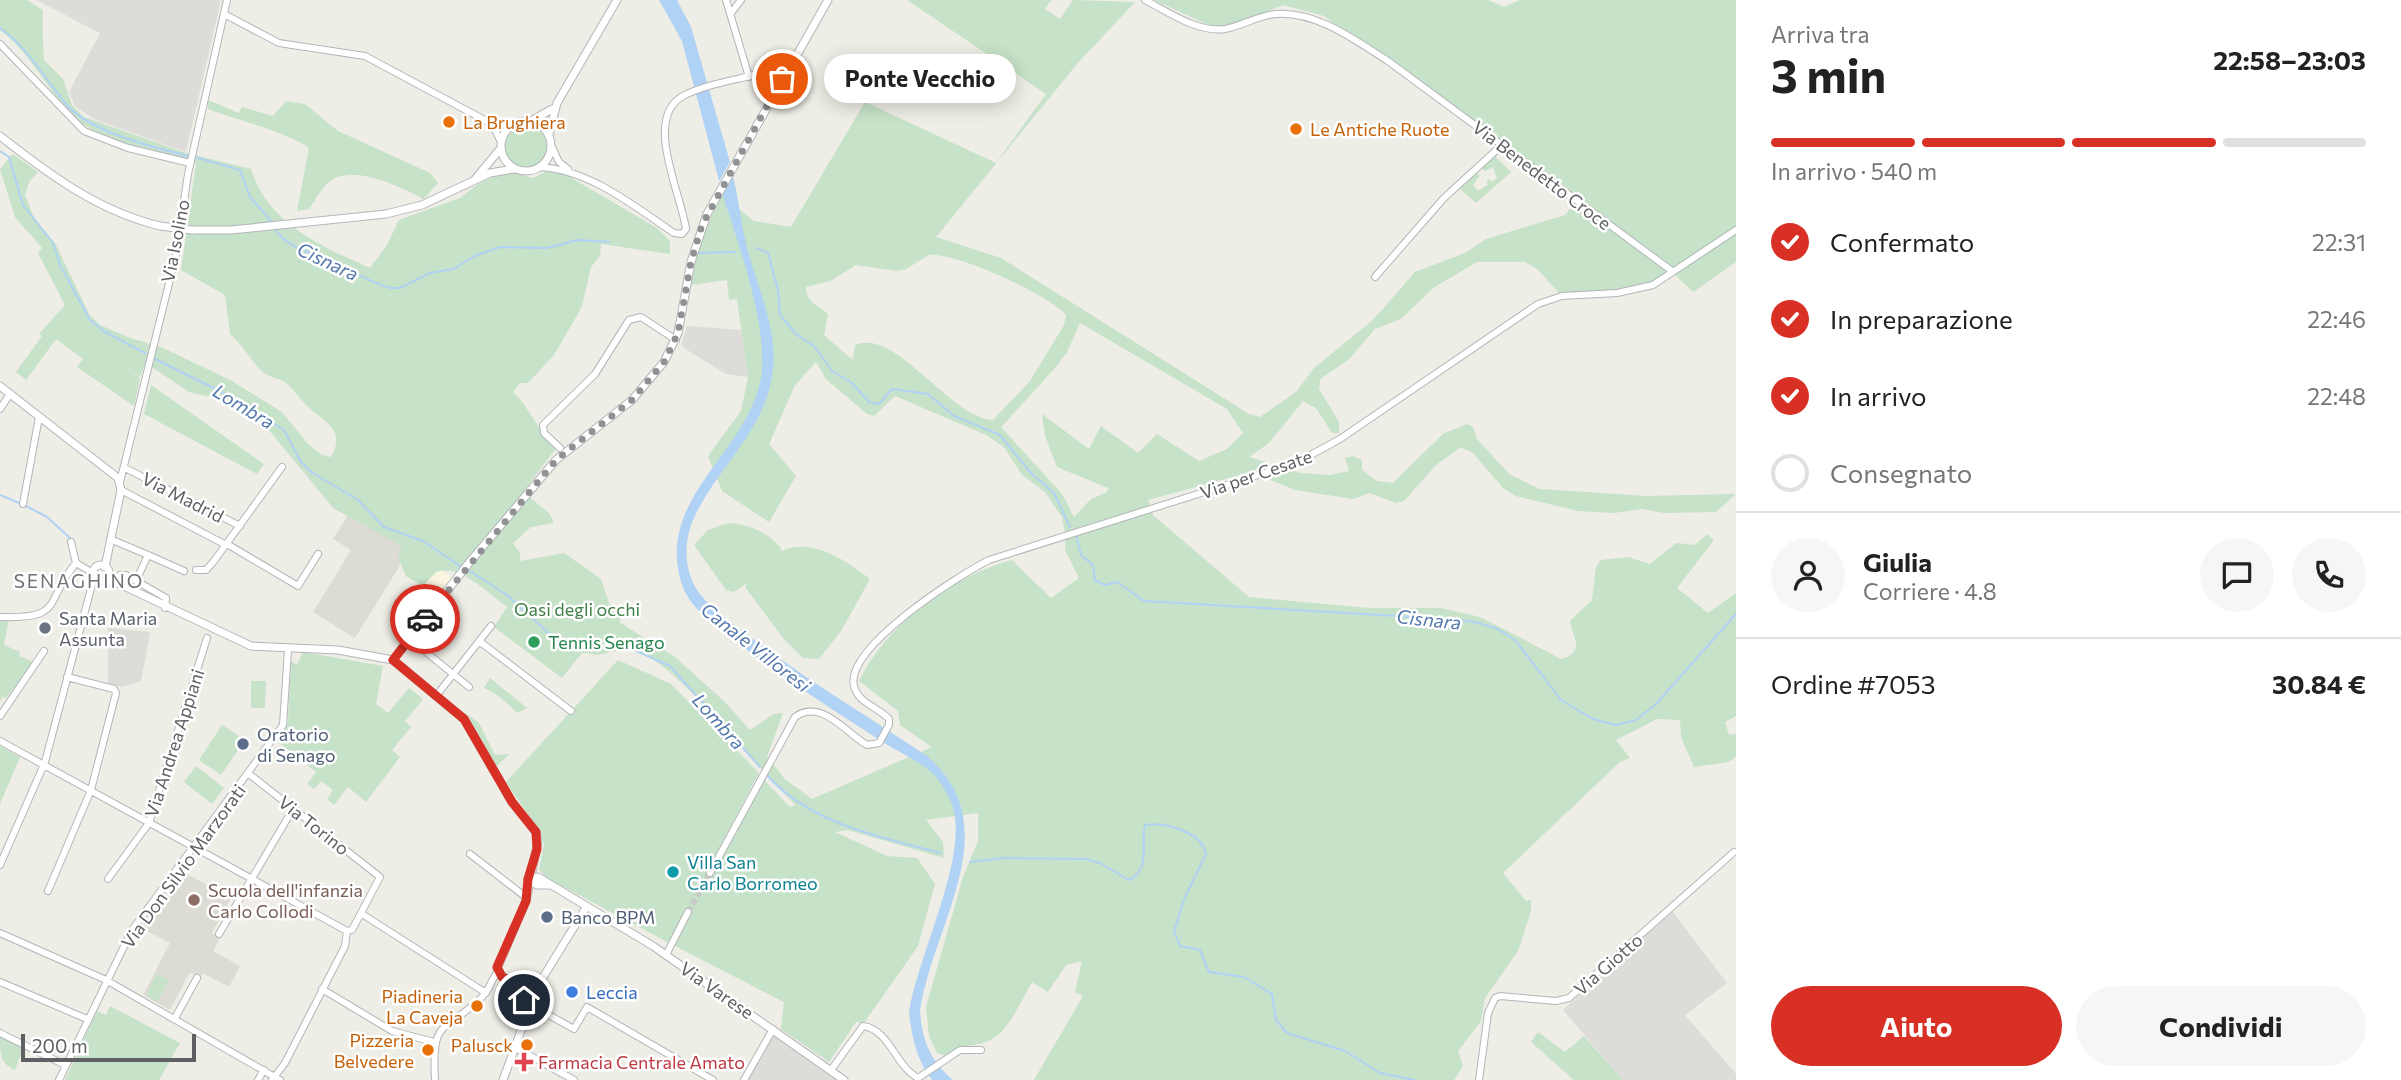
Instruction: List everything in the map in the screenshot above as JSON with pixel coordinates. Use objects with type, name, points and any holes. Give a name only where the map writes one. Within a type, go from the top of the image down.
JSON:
[{"type":"street","name":"Via Isolino","points":[[121,486],[142,385],[180,236],[190,163],[227,0]]},
{"type":"street","points":[[223,14],[279,43],[365,56],[492,124],[512,125],[544,116],[557,103],[617,0]]},
{"type":"street","points":[[726,0],[749,76]]},
{"type":"street","points":[[731,13],[741,0]]},
{"type":"street","points":[[393,660],[468,564],[560,456],[642,390],[664,362],[676,340],[694,249],[720,187],[828,0]]},
{"type":"street","name":"Via Benedetto Croce","points":[[1145,0],[1206,28],[1225,29],[1275,14],[1296,16],[1329,26],[1388,61],[1672,271]]},
{"type":"street","points":[[0,44],[83,131],[128,148],[190,163]]},
{"type":"street","points":[[557,103],[549,134],[559,162],[572,172],[625,200],[674,233],[682,234],[686,229],[684,212],[663,127],[673,104],[691,93],[770,71],[782,79]]},
{"type":"street","points":[[531,121],[543,127],[549,134]]},
{"type":"street","points":[[492,124],[504,158],[514,169]]},
{"type":"street","points":[[473,181],[501,145],[512,125]]},
{"type":"street","points":[[0,136],[86,197],[139,221],[192,230],[265,227],[386,214],[422,205],[473,181],[514,169],[527,172],[540,167],[550,156],[552,147]]},
{"type":"street","points":[[1375,277],[1444,198],[1502,145]]},
{"type":"street","points":[[540,167],[572,172]]},
{"type":"street","name":"Via per Cesate","points":[[710,873],[795,717],[804,712],[818,711],[867,745],[879,743],[888,727],[888,717],[864,701],[855,689],[853,680],[859,664],[909,611],[978,565],[1296,463],[1339,439],[1538,304],[1562,296],[1617,293],[1653,285],[1736,230]]},
{"type":"street","points":[[560,448],[544,433],[543,425],[595,374],[629,320],[641,317],[676,340]]},
{"type":"street","points":[[0,386],[109,469],[121,486],[298,586],[318,554]]},
{"type":"street","points":[[0,409],[10,394]]},
{"type":"street","points":[[23,504],[39,416]]},
{"type":"street","points":[[195,570],[206,570],[282,467]]},
{"type":"street","name":"Via Madrid","points":[[125,468],[240,526]]},
{"type":"street","points":[[0,865],[44,765],[96,570],[109,542],[121,486]]},
{"type":"street","points":[[0,617],[36,616],[51,608],[76,563],[71,542]]},
{"type":"street","points":[[109,542],[184,571]]},
{"type":"street","points":[[136,581],[148,555]]},
{"type":"street","points":[[76,563],[96,570],[166,608],[244,644],[288,650],[338,650],[393,660],[464,719],[508,801],[536,832],[535,860],[538,877]]},
{"type":"street","points":[[96,570],[100,581],[124,574],[166,598],[166,608]]},
{"type":"street","points":[[436,696],[491,626]]},
{"type":"street","name":"Via Andrea Appiani","points":[[108,879],[149,823],[207,638]]},
{"type":"street","points":[[410,639],[469,687]]},
{"type":"street","points":[[479,641],[571,711]]},
{"type":"street","name":"Via Don Silvio Marzorati","points":[[59,1080],[132,930],[249,774],[285,721],[288,650]]},
{"type":"street","points":[[0,716],[44,651]]},
{"type":"street","points":[[48,891],[91,790],[116,691],[67,677]]},
{"type":"street","points":[[1,742],[347,932]]},
{"type":"street","name":"Via Torino","points":[[249,774],[380,877],[362,914]]},
{"type":"street","points":[[219,934],[293,809]]},
{"type":"street","name":"Via Giotto","points":[[1479,1080],[1488,1013],[1495,998],[1500,996],[1556,1001],[1569,998],[1734,852]]},
{"type":"street","points":[[470,854],[527,898]]},
{"type":"street","points":[[435,1080],[434,1042],[449,1021],[486,993],[498,972],[497,965],[527,898],[528,879],[535,860]]},
{"type":"street","points":[[528,879],[538,877],[550,885]]},
{"type":"street","points":[[528,879],[537,885],[550,885]]},
{"type":"street","name":"Via Varese","points":[[550,885],[666,955],[844,1080]]},
{"type":"street","points":[[526,1002],[587,906]]},
{"type":"street","points":[[666,955],[688,912]]},
{"type":"street","points":[[347,932],[352,930],[362,914],[486,993]]},
{"type":"street","points":[[0,933],[106,980],[276,1079],[345,946],[347,932]]},
{"type":"street","points":[[498,972],[523,986],[537,986]]},
{"type":"street","points":[[175,1018],[197,978]]},
{"type":"street","points":[[0,982],[87,1019]]},
{"type":"street","points":[[503,1080],[526,1013],[523,986]]},
{"type":"street","points":[[322,989],[392,1031],[434,1042]]},
{"type":"street","points":[[526,1002],[574,1029],[587,1007],[709,1077]]},
{"type":"street","points":[[831,1070],[860,1028],[866,1026],[882,1036],[910,1074],[918,1078],[961,1050],[981,1050]]},
{"type":"street","points":[[744,1080],[773,1029]]},
{"type":"street","points":[[0,1033],[65,1065]]},
{"type":"street","points":[[516,1048],[574,1080]]},
{"type":"street","points":[[258,1080],[264,1070]]},
{"type":"shaded area","points":[[36,0],[221,0],[186,152],[96,120],[75,106],[69,92],[100,33]]},
{"type":"shaded area","points":[[687,326],[741,330],[748,377],[726,374],[681,346]]},
{"type":"shaded area","points":[[350,512],[410,549],[355,638],[313,612],[351,550],[333,539]]},
{"type":"shaded area","points":[[414,547],[454,580],[441,597],[401,564]]},
{"type":"shaded area","points":[[108,628],[150,632],[141,681],[123,687],[108,684]]},
{"type":"shaded area","points":[[182,871],[231,898],[212,933],[220,938],[213,951],[240,966],[229,987],[203,973],[200,978],[190,972],[170,1010],[143,995],[170,943],[145,930],[143,923]]},
{"type":"shaded area","points":[[1672,911],[1727,983],[1685,1015],[1736,1074],[1736,1080],[1623,1080],[1563,1010]]},
{"type":"shaded area","points":[[773,1032],[841,1080],[744,1080]]},
{"type":"green space","name":"Oasi degli occhi","points":[[0,0],[27,0],[43,10],[44,60],[63,79],[72,105],[84,117],[186,153],[251,169],[259,188],[283,219],[315,242],[370,268],[387,245],[399,220],[460,198],[478,184],[500,174],[512,173],[533,178],[547,171],[563,173],[657,228],[670,241],[670,254],[601,244],[600,256],[591,267],[582,306],[554,355],[528,383],[520,383],[513,392],[557,447],[523,492],[550,514],[554,523],[531,527],[513,543],[520,553],[520,561],[564,553],[601,579],[609,603],[624,613],[619,622],[675,657],[726,703],[750,730],[774,714],[783,713],[767,757],[785,779],[812,799],[932,747],[900,725],[898,711],[859,681],[886,640],[923,605],[966,578],[1012,560],[1051,598],[1079,578],[1065,550],[1062,517],[1045,492],[1022,475],[1004,447],[986,435],[895,396],[874,416],[867,414],[826,379],[816,362],[795,385],[769,444],[796,476],[769,522],[722,491],[708,456],[741,411],[748,377],[737,299],[729,300],[727,280],[691,285],[697,250],[721,195],[754,221],[791,227],[865,102],[996,163],[1046,94],[907,0],[1051,0],[1045,9],[1060,19],[1073,0],[1135,2],[1077,64],[936,237],[1001,258],[1249,414],[1260,417],[1296,392],[1314,368],[1373,320],[1415,272],[1465,253],[1486,239],[1565,215],[1574,204],[1324,16],[1283,5],[1229,27],[1213,27],[1154,0],[1488,0],[1504,7],[1520,0],[1736,0],[1736,262],[1693,292],[1672,272],[1661,280],[1634,290],[1562,296],[1537,269],[1525,262],[1477,262],[1433,288],[1401,319],[1375,329],[1348,360],[1320,379],[1319,389],[1339,422],[1339,433],[1332,433],[1316,408],[1303,401],[1269,443],[1249,457],[1300,473],[1330,475],[1349,471],[1345,458],[1353,456],[1362,460],[1362,470],[1377,481],[1393,483],[1443,434],[1467,424],[1473,427],[1477,439],[1509,474],[1539,489],[1646,496],[1736,494],[1716,512],[1664,513],[1642,509],[1614,513],[1578,511],[1516,496],[1503,488],[1473,453],[1461,447],[1436,465],[1404,501],[1396,503],[1369,493],[1353,499],[1295,490],[1251,472],[1148,500],[1153,515],[1249,597],[1370,608],[1441,608],[1480,617],[1561,659],[1569,656],[1576,648],[1570,621],[1592,600],[1596,567],[1601,560],[1628,557],[1650,564],[1676,543],[1695,545],[1707,534],[1714,540],[1677,588],[1708,613],[1736,593],[1736,716],[1725,722],[1729,735],[1736,734],[1736,756],[1729,762],[1694,767],[1681,737],[1680,720],[1657,719],[1616,740],[1630,758],[1620,762],[1503,873],[1526,901],[1531,900],[1531,911],[1518,951],[1485,998],[1481,1021],[1458,1051],[1463,1066],[1454,1080],[1034,1080],[1083,996],[1075,992],[1082,961],[1066,965],[1048,992],[1032,982],[1008,1024],[995,1037],[958,1048],[946,1056],[937,1053],[929,1036],[926,1007],[963,877],[978,841],[978,813],[926,820],[943,842],[944,858],[848,830],[835,832],[887,856],[917,858],[935,884],[918,946],[864,1023],[856,1022],[829,1062],[781,1029],[784,1002],[675,946],[692,912],[686,910],[669,943],[547,878],[539,870],[544,845],[542,835],[506,782],[618,660],[671,684],[759,773],[726,835],[735,831],[763,779],[790,807],[796,805],[672,674],[652,658],[626,649],[601,655],[582,653],[562,678],[494,627],[507,607],[483,588],[464,576],[445,570],[436,572],[423,586],[406,576],[398,557],[402,546],[333,508],[264,424],[219,399],[189,392],[149,365],[144,366],[140,377],[123,366],[140,378],[134,406],[77,367],[83,359],[56,339],[26,380],[16,372],[42,336],[39,334],[65,305],[38,253],[42,248],[15,217],[0,169],[13,154],[38,172],[29,182],[25,195],[34,218],[55,243],[89,314],[100,325],[161,347],[230,380],[282,412],[308,444],[322,455],[331,457],[335,447],[336,439],[330,426],[304,403],[291,387],[262,371],[230,334],[225,295],[181,270],[196,163],[114,139],[85,125],[64,106],[21,50],[0,30]],"holes":[[[929,255],[959,260],[1001,276],[1042,297],[1066,315],[1064,325],[1030,381],[993,420],[976,415],[959,405],[888,349],[871,343],[855,345],[853,359],[850,358],[824,335],[828,314],[808,296],[806,287],[830,281],[856,265],[897,271],[906,269]],[[1080,323],[1227,409],[1243,433],[1227,449],[1199,461],[1157,434],[1138,453],[1101,426],[1089,449],[1042,414],[1045,436],[1057,467],[1108,488],[1107,492],[1091,499],[1074,517],[1063,495],[1001,427],[1056,367],[1067,352]]]},
{"type":"green space","points":[[208,100],[239,113],[242,107],[273,116],[286,101],[305,104],[338,131],[430,173],[438,183],[424,199],[377,179],[351,175],[339,177],[326,185],[309,209],[297,211],[309,148],[276,132],[208,109]]},
{"type":"green space","points":[[526,126],[541,132],[547,147],[541,162],[526,168],[511,162],[505,147],[511,132]]},
{"type":"green space","points":[[1495,156],[1511,172],[1476,203],[1459,188],[1476,172],[1480,176],[1473,185],[1478,191],[1488,185],[1486,182],[1489,179],[1492,182],[1497,178],[1493,167],[1485,171],[1481,168]]},
{"type":"green space","points":[[151,385],[264,464],[257,474],[144,414]]},
{"type":"green space","points":[[728,523],[742,525],[766,535],[773,539],[782,551],[805,547],[829,553],[870,579],[841,631],[819,659],[803,658],[783,638],[745,587],[748,582],[734,592],[726,590],[694,545],[708,530]]},
{"type":"green space","points":[[0,619],[9,619],[4,645],[33,662],[6,698],[3,697],[0,701]]},
{"type":"green space","points":[[303,652],[383,666],[376,704],[388,713],[409,688],[423,699],[405,721],[411,727],[392,750],[400,757],[366,802],[348,787],[334,805],[327,799],[333,790],[321,781],[314,789],[307,784],[316,772],[277,741],[288,722],[291,661],[297,665]]},
{"type":"green space","points":[[490,678],[527,708],[517,713],[499,696],[484,688]]},
{"type":"green space","points":[[251,681],[266,681],[265,708],[251,708]]},
{"type":"green space","points":[[464,712],[479,723],[495,755],[509,754],[496,767]]},
{"type":"green space","points":[[222,725],[245,740],[221,775],[199,760]]},
{"type":"green space","points":[[0,746],[20,757],[0,804]]},
{"type":"green space","points":[[196,766],[224,788],[212,804],[184,782]]},
{"type":"green space","points":[[157,974],[169,980],[158,1002],[146,995]]},
{"type":"green space","points":[[110,1006],[180,1043],[159,1080],[65,1080],[97,1011],[106,1015]]},
{"type":"green space","points":[[1538,1032],[1565,1052],[1584,1036],[1623,1080],[1574,1080],[1531,1042]]},
{"type":"green space","points":[[0,1037],[23,1048],[15,1070],[6,1064],[2,1057]]},
{"type":"water","points":[[659,0],[677,0],[691,27],[730,162],[719,181],[682,41]]},
{"type":"water","name":"Canale Villoresi","points":[[733,175],[747,248],[771,331],[774,361],[767,396],[760,414],[694,518],[687,543],[688,569],[694,585],[716,611],[789,665],[927,756],[951,784],[963,814],[964,845],[959,878],[927,978],[920,1011],[929,1049],[938,1065],[953,1080],[932,1080],[916,1048],[909,1012],[952,862],[955,817],[948,794],[934,775],[922,765],[806,692],[718,627],[690,600],[681,582],[677,552],[681,525],[692,500],[740,430],[753,405],[761,378],[761,335],[756,310],[722,193]]},
{"type":"waterway","name":"Cisnara","points":[[0,28],[27,54],[77,115],[124,138],[189,156]]},
{"type":"waterway","name":"Lombra","points":[[0,151],[9,157],[23,205],[53,243],[60,265],[90,320],[105,332],[145,353]]},
{"type":"waterway","name":"Cisnara","points":[[195,157],[240,170],[250,197],[272,222]]},
{"type":"waterway","name":"Cisnara","points":[[274,227],[293,246],[326,258],[390,288],[400,288],[430,273],[453,269],[477,255],[500,247],[547,248],[578,240],[609,242]]},
{"type":"waterway","name":"Cisnara","points":[[757,248],[768,253],[778,290],[780,315],[796,334],[815,347],[832,371],[852,383],[869,402],[879,404],[892,389],[928,394],[954,416],[1000,435],[1031,473],[1054,493],[1070,527]]},
{"type":"waterway","name":"Cisnara","points":[[698,253],[735,252]]},
{"type":"waterway","name":"Lombra","points":[[153,358],[234,398],[284,430],[301,462],[311,472],[358,500],[384,527],[423,541],[463,568]]},
{"type":"waterway","points":[[0,495],[19,503]]},
{"type":"waterway","points":[[26,506],[47,517],[70,538]]},
{"type":"waterway","name":"Cisnara","points":[[1076,535],[1081,555],[1093,565],[1095,580],[1105,585],[1117,582],[1144,601],[1448,619],[1475,622],[1498,629],[1516,641],[1561,700],[1593,719],[1616,725],[1636,720],[1656,704],[1736,614]]},
{"type":"waterway","name":"Lombra","points":[[468,570],[507,595],[556,640],[577,645],[632,649],[670,666],[760,767]]},
{"type":"waterway","name":"Lombra","points":[[766,774],[783,791],[824,817],[871,834],[941,853]]},
{"type":"waterway","name":"Lombra","points":[[970,862],[1003,858],[1086,859],[1100,863],[1129,880],[1136,875],[1143,862],[1145,825],[1162,825],[1190,834],[1203,846],[1206,854],[1185,897],[1174,931],[1180,946],[1200,950],[1209,972],[1244,977],[1272,994],[1276,1020],[1287,1033],[1345,1051],[1380,1073],[1414,1080]]},
{"type":"tunnel","points":[[688,912],[710,873]]},
{"type":"way so far","points":[[425,619],[556,460],[632,400],[664,362],[678,333],[691,262],[702,225],[720,187],[782,79]]},
{"type":"place","name":"Ponte Vecchio","points":[[782,79]]},
{"type":"place","name":"La Brughiera","points":[[449,122]]},
{"type":"place","name":"Le Antiche Ruote","points":[[1296,129]]},
{"type":"place","name":"Santa Maria Assunta","points":[[45,628]]},
{"type":"place","name":"Tennis Senago","points":[[534,642]]},
{"type":"place","name":"Oratorio di Senago","points":[[243,744]]},
{"type":"place","name":"Villa San Carlo Borromeo","points":[[673,872]]},
{"type":"place","name":"Scuola dell'infanzia Carlo Collodi","points":[[194,900]]},
{"type":"place","name":"Banco BPM","points":[[547,917]]},
{"type":"place","name":"Leccia","points":[[572,992]]},
{"type":"place","name":"Piadineria La Caveja","points":[[477,1006]]},
{"type":"place","name":"Palusck","points":[[527,1045]]},
{"type":"place","name":"Pizzeria Belvedere","points":[[428,1050]]},
{"type":"place","name":"Farmacia Centrale Amato","points":[[524,1062]]},
{"type":"district","name":"SENAGHINO","points":[[79,580]]},
{"type":"route","points":[[425,619],[393,660],[464,719],[512,802],[537,834],[537,849],[528,879],[526,901],[497,967],[502,977],[523,986],[524,1000]]}]
